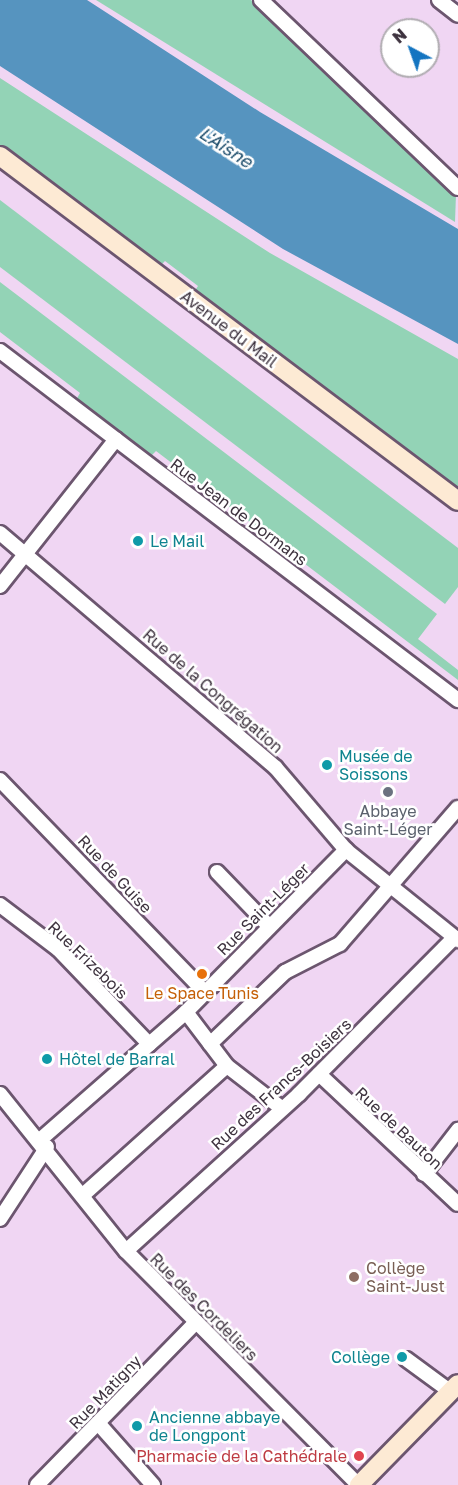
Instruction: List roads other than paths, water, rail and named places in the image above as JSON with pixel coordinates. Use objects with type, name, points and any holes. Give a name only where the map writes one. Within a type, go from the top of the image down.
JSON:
[{"type":"street","points":[[261,0],[458,188]]},
{"type":"street","points":[[439,0],[458,15]]},
{"type":"street","name":"Avenue du Mail","points":[[0,156],[458,501]]},
{"type":"street","name":"Rue Jean de Dormans","points":[[0,351],[458,700]]},
{"type":"street","points":[[0,586],[116,439]]},
{"type":"street","name":"Rue de la Congrégation","points":[[0,533],[276,768],[346,850],[456,939]]},
{"type":"street","name":"Rue de Guise","points":[[0,780],[204,991]]},
{"type":"street","points":[[210,1044],[285,972],[340,944],[458,808]]},
{"type":"street","name":"Rue Saint-Léger","points":[[0,1219],[44,1143],[186,1012],[204,991],[346,850]]},
{"type":"street","points":[[217,872],[269,926]]},
{"type":"street","name":"Rue Frizebois","points":[[0,905],[58,950],[149,1044]]},
{"type":"street","name":"Rue des Francs-Boisiers","points":[[126,1251],[280,1107],[319,1074],[456,939]]},
{"type":"street","points":[[186,1012],[227,1066],[280,1107]]},
{"type":"street","points":[[83,1195],[227,1066]]},
{"type":"street","name":"Rue de Bauton","points":[[319,1074],[458,1204]]},
{"type":"street","name":"Rue des Cordeliers","points":[[0,1094],[44,1143],[126,1251],[358,1485]]},
{"type":"street","points":[[424,1174],[458,1130]]},
{"type":"street","name":"Rue Matigny","points":[[37,1485],[196,1322]]},
{"type":"street","points":[[358,1485],[454,1388],[406,1359]]},
{"type":"street","points":[[98,1423],[153,1485]]},
{"type":"water","name":"L'Aisne","points":[[0,0],[87,0],[260,112],[458,229],[458,344],[283,249],[0,66]]},
{"type":"place","name":"Le Mail","points":[[138,541]]},
{"type":"place","name":"Musée de Soissons","points":[[327,765]]},
{"type":"place","name":"Abbaye Saint-Léger","points":[[388,792]]},
{"type":"place","name":"Le Space Tunis","points":[[202,974]]},
{"type":"place","name":"Hôtel de Barral","points":[[47,1059]]},
{"type":"place","name":"Collège Saint-Just","points":[[354,1277]]},
{"type":"place","name":"Collège","points":[[402,1357]]},
{"type":"place","name":"Ancienne abbaye de Longpont","points":[[137,1426]]},
{"type":"place","name":"Pharmacie de la Cathédrale","points":[[359,1456]]}]
